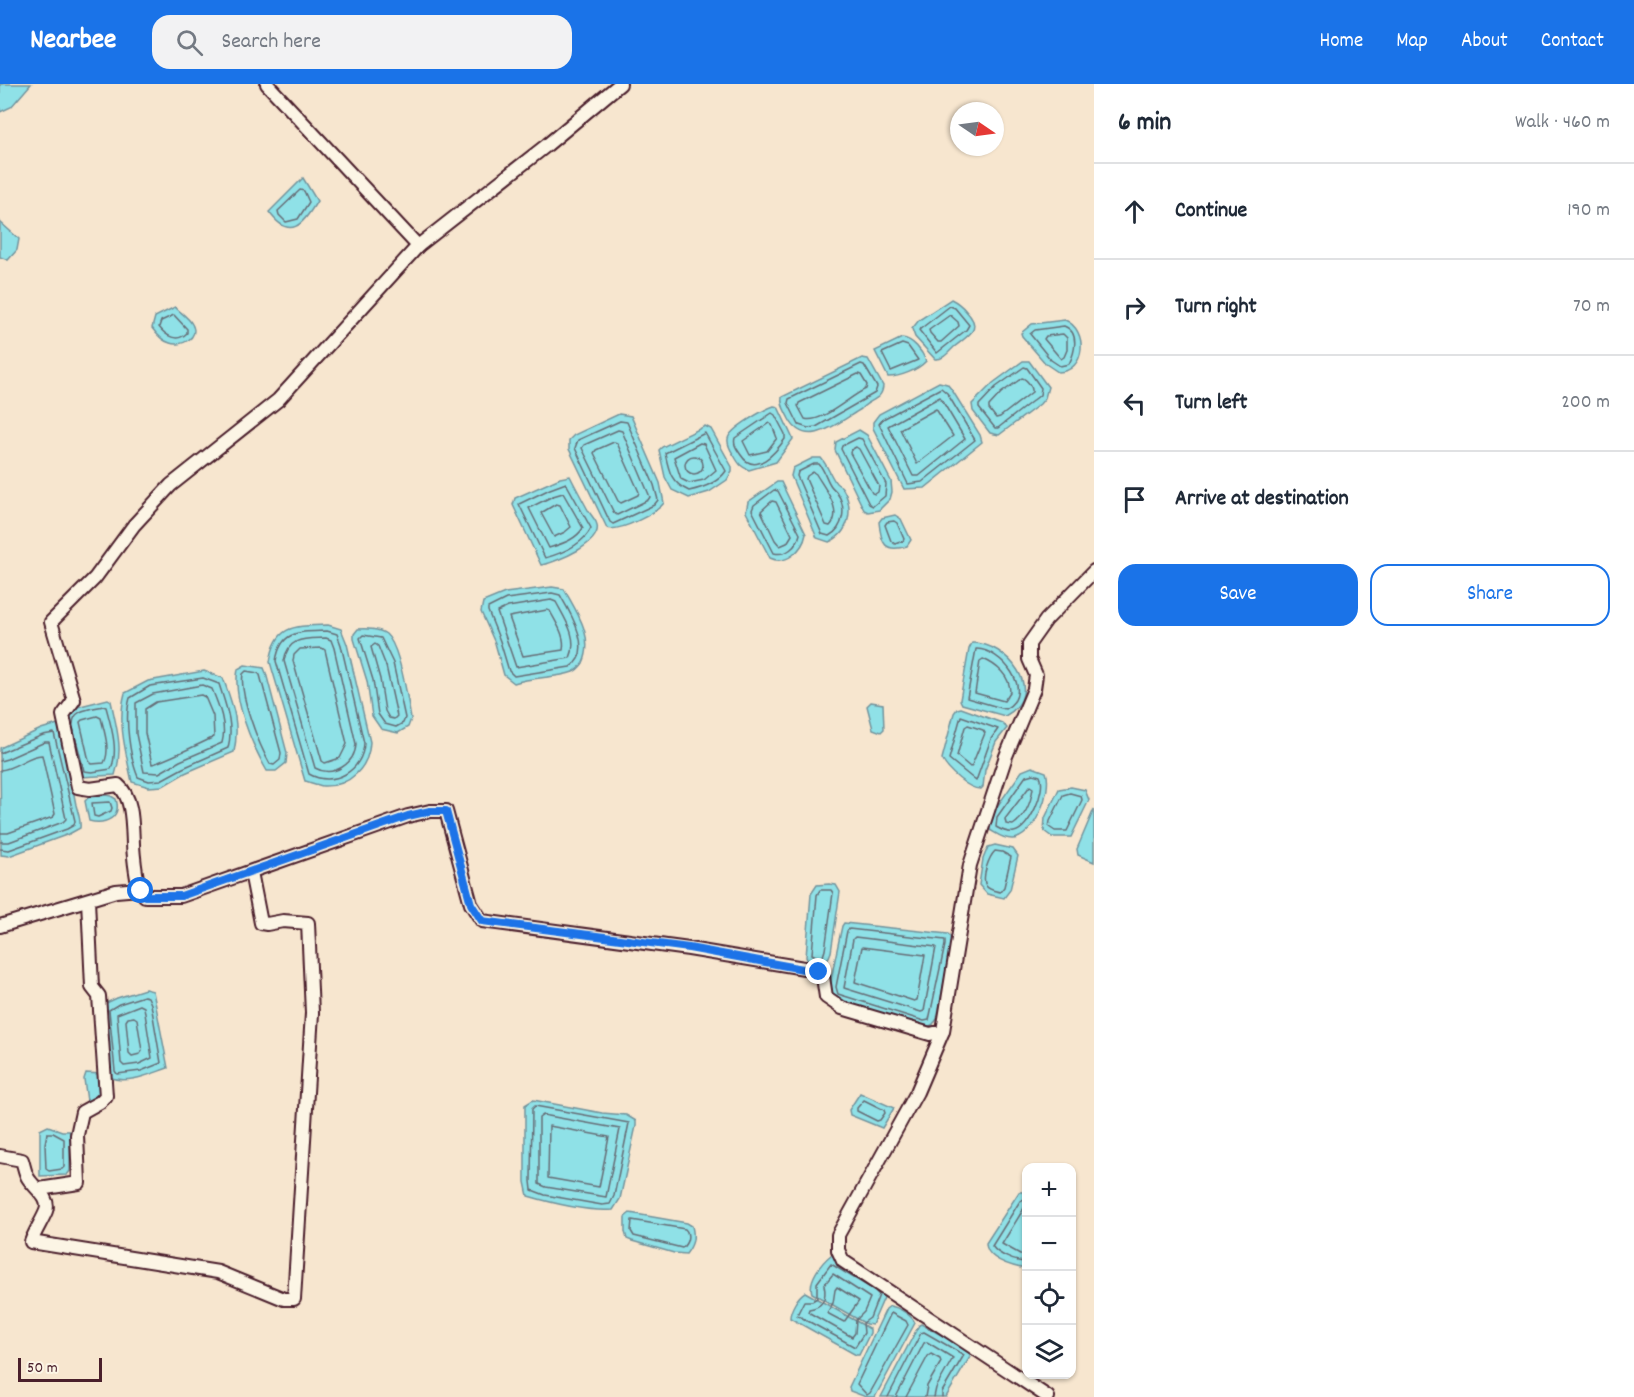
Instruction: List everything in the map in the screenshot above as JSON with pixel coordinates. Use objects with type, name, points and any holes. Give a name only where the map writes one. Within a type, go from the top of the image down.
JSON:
[{"type":"street","points":[[267,84],[418,246]]},
{"type":"street","points":[[620,84],[547,145],[418,246],[278,400],[171,485],[134,525],[95,578],[51,622],[74,700],[63,716],[78,787],[90,789],[118,785],[124,790],[130,807],[139,889],[145,896],[181,896],[408,816],[430,811],[446,811],[471,904],[482,921],[689,948],[816,970],[823,977],[826,997],[842,1008],[930,1034],[943,1031]]},
{"type":"street","points":[[1048,1397],[843,1261],[838,1250],[838,1235],[917,1092],[943,1031],[970,865],[1006,756],[1034,688],[1036,675],[1029,659],[1029,644],[1046,620],[1094,571]]},
{"type":"street","points":[[0,1156],[22,1160],[28,1178],[39,1189],[47,1205],[31,1242],[218,1272],[284,1299],[294,1299],[312,1013],[308,923],[283,921],[261,923],[251,872]]},
{"type":"street","points":[[0,926],[116,891],[139,889]]},
{"type":"street","points":[[39,1189],[79,1183],[77,1135],[82,1112],[106,1096],[99,996],[92,987],[88,900]]},
{"type":"water","points":[[0,84],[31,84],[11,107],[0,112]]},
{"type":"water","points":[[303,178],[317,201],[301,223],[290,228],[283,226],[269,212]]},
{"type":"water","points":[[0,222],[19,239],[17,250],[8,260],[0,257]]},
{"type":"water","points":[[951,299],[971,317],[974,327],[969,335],[945,356],[935,359],[915,337],[912,329],[919,320]]},
{"type":"water","points":[[175,307],[189,320],[194,329],[188,340],[179,344],[165,341],[152,328],[155,317]]},
{"type":"water","points":[[1065,320],[1078,332],[1081,350],[1074,365],[1058,372],[1046,364],[1021,333],[1032,324]]},
{"type":"water","points":[[902,338],[917,346],[926,361],[909,372],[888,377],[875,351]]},
{"type":"water","points":[[862,358],[868,359],[883,386],[880,395],[843,421],[823,431],[804,433],[796,428],[784,408],[782,397]]},
{"type":"water","points":[[1023,361],[1029,361],[1048,387],[1045,398],[999,435],[990,433],[973,411],[972,404],[993,383]]},
{"type":"water","points":[[939,382],[947,384],[952,390],[982,442],[925,488],[904,489],[873,428],[873,422],[879,414]]},
{"type":"water","points":[[774,406],[778,407],[793,439],[776,462],[746,469],[731,451],[728,439],[734,430]]},
{"type":"water","points":[[619,414],[631,416],[660,483],[664,503],[637,521],[613,529],[607,528],[569,449],[569,440],[574,435]]},
{"type":"water","points":[[705,426],[711,429],[732,467],[732,472],[727,480],[709,492],[689,498],[672,490],[665,477],[659,450]]},
{"type":"water","points":[[859,430],[867,435],[891,481],[890,499],[879,510],[868,512],[864,510],[835,450],[836,442]]},
{"type":"water","points":[[813,458],[821,458],[836,483],[843,489],[848,504],[846,526],[842,533],[829,542],[817,538],[791,476],[793,468]]},
{"type":"water","points":[[570,476],[596,522],[597,530],[594,537],[578,550],[568,556],[541,565],[513,505],[515,498],[560,478]]},
{"type":"water","points":[[777,482],[781,482],[806,534],[798,551],[782,560],[770,558],[746,512],[748,502]]},
{"type":"water","points":[[895,515],[901,519],[911,540],[907,546],[900,548],[885,545],[881,536],[879,522],[882,518]]},
{"type":"water","points":[[552,587],[564,589],[582,624],[587,644],[583,663],[576,670],[567,674],[514,683],[504,675],[495,643],[481,612],[483,602],[505,593]]},
{"type":"water","points":[[328,625],[341,629],[347,644],[370,742],[366,760],[356,774],[342,783],[323,786],[305,781],[270,662],[277,640],[289,629]]},
{"type":"water","points":[[358,629],[383,632],[391,640],[395,650],[403,674],[411,719],[408,727],[398,733],[381,729],[372,716],[367,681],[354,639],[354,634]]},
{"type":"water","points":[[972,643],[985,645],[998,651],[1018,671],[1023,683],[1023,695],[1017,706],[1005,716],[962,704],[960,700]]},
{"type":"water","points":[[245,665],[264,668],[266,673],[287,753],[286,763],[276,771],[267,771],[245,722],[237,681],[238,669]]},
{"type":"water","points":[[204,671],[223,678],[236,723],[234,752],[185,773],[163,786],[149,787],[132,782],[122,726],[125,693],[148,681]]},
{"type":"water","points":[[108,699],[111,701],[118,738],[119,756],[115,775],[81,777],[66,721],[73,708]]},
{"type":"water","points":[[871,702],[883,704],[884,729],[881,732],[873,729],[867,706]]},
{"type":"water","points":[[961,708],[1002,723],[1007,728],[996,742],[985,770],[981,789],[959,778],[942,759],[954,713]]},
{"type":"water","points":[[58,724],[80,828],[9,856],[1,855],[0,748],[41,729]]},
{"type":"water","points":[[1032,767],[1046,772],[1047,790],[1040,812],[1028,831],[1020,837],[1012,839],[1003,837],[990,830],[991,815],[1022,771]]},
{"type":"water","points":[[1071,787],[1085,790],[1089,800],[1071,837],[1052,837],[1044,831],[1045,818],[1059,789]]},
{"type":"water","points":[[106,795],[116,799],[117,811],[111,819],[106,821],[89,821],[85,801],[89,797]]},
{"type":"water","points":[[1094,809],[1094,862],[1078,855],[1077,849]]},
{"type":"water","points":[[995,845],[1013,849],[1018,856],[1010,890],[1004,898],[987,894],[979,885],[983,859],[988,847]]},
{"type":"water","points":[[817,885],[836,885],[840,892],[831,952],[825,962],[816,964],[808,961],[806,957],[811,894]]},
{"type":"water","points":[[844,923],[950,936],[951,945],[937,1019],[933,1024],[923,1027],[833,998],[829,988]]},
{"type":"water","points":[[145,989],[153,991],[168,1068],[131,1079],[109,1077],[102,1005]]},
{"type":"water","points":[[86,1073],[101,1074],[102,1093],[91,1103],[87,1101],[84,1079]]},
{"type":"water","points":[[860,1093],[894,1108],[882,1128],[850,1115],[849,1110]]},
{"type":"water","points":[[533,1100],[602,1113],[626,1115],[636,1121],[620,1199],[613,1210],[581,1208],[528,1196],[525,1182],[525,1105]]},
{"type":"water","points":[[48,1126],[70,1131],[70,1171],[67,1175],[40,1176],[40,1130]]},
{"type":"water","points":[[1019,1192],[1022,1192],[1022,1268],[1004,1263],[994,1257],[986,1243]]},
{"type":"water","points":[[630,1213],[687,1223],[692,1226],[692,1244],[686,1254],[674,1253],[627,1239],[625,1217]]},
{"type":"water","points":[[831,1255],[886,1293],[872,1325],[866,1324],[812,1293],[814,1277],[823,1262]]},
{"type":"water","points":[[805,1292],[870,1329],[859,1355],[790,1318],[795,1303]]},
{"type":"water","points":[[890,1306],[904,1312],[915,1323],[875,1397],[866,1397],[850,1391],[849,1387],[886,1309]]},
{"type":"water","points":[[919,1325],[971,1351],[970,1357],[946,1397],[881,1397]]},
{"type":"route","points":[[141,891],[145,896],[181,896],[408,816],[430,811],[446,811],[471,904],[482,921],[689,948],[819,972]]}]
